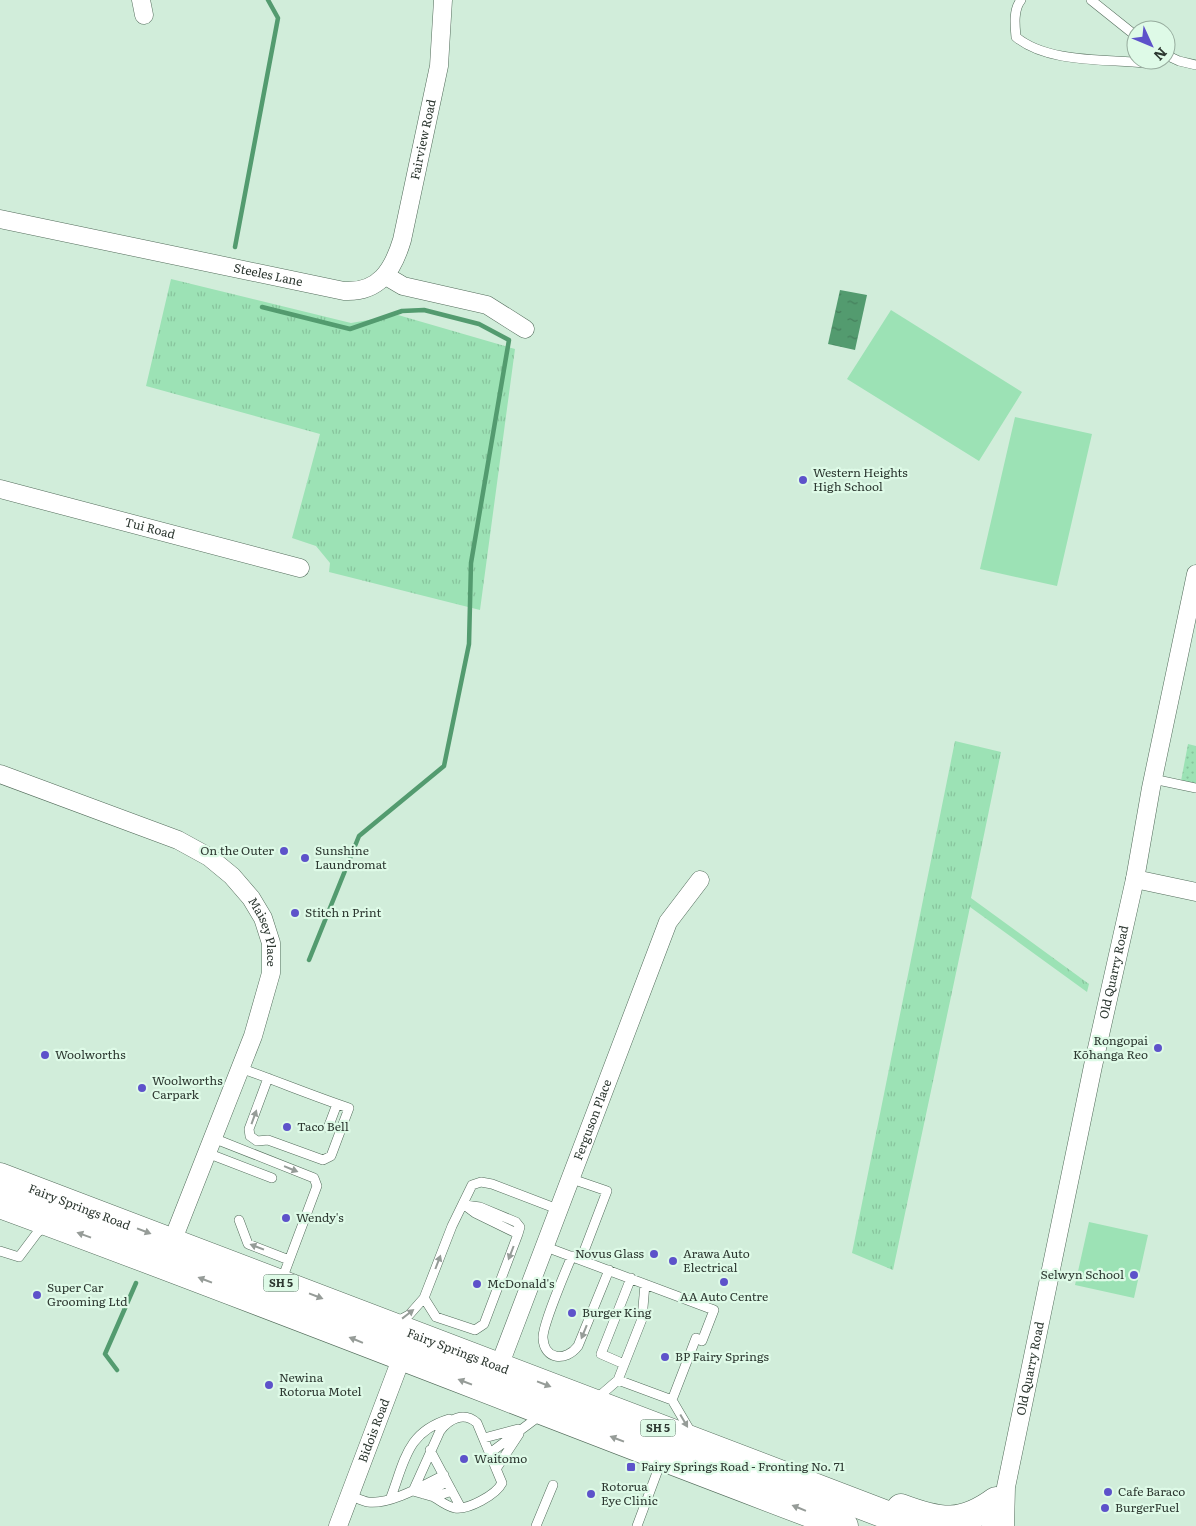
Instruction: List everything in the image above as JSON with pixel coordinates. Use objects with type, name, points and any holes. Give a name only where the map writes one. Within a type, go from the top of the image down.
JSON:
[{"type":"highway","name":"Fairy Springs Road","points":[[0,1177],[168,1253],[401,1339],[494,1379],[546,1411],[842,1525]]},
{"type":"highway","name":"Fairy Springs Road","points":[[0,1204],[51,1222],[168,1253],[285,1271],[401,1339]]},
{"type":"highway","name":"Fairy Springs Road","points":[[494,1379],[592,1402],[916,1526]]},
{"type":"highway","points":[[696,1442],[703,1452],[712,1459],[768,1482],[771,1488],[768,1496]]},
{"type":"highway","points":[[817,1488],[860,1493],[942,1524],[964,1523],[973,1520],[998,1504]]},
{"type":"highway","name":"SH 5","points":[[842,1525],[871,1526]]},
{"type":"street","name":"Fairview Road","points":[[386,276],[397,258],[402,240],[439,66],[444,0]]},
{"type":"street","name":"Steeles Lane","points":[[0,218],[344,291],[353,292],[372,287],[386,276]]},
{"type":"street","points":[[386,276],[403,286],[488,305],[525,329]]},
{"type":"street","name":"Tui Road","points":[[0,488],[300,568]]},
{"type":"street","name":"Old Quarry Road","points":[[1005,1526],[998,1504],[1135,879],[1153,779],[1196,574]]},
{"type":"street","name":"Maisey Place","points":[[0,774],[178,840],[209,856],[232,876],[251,898],[263,918],[271,943],[271,973],[253,1036],[168,1253]]},
{"type":"street","points":[[1135,879],[1196,892]]},
{"type":"street","name":"Ferguson Place","points":[[494,1379],[572,1179],[668,922],[700,880]]},
{"type":"street","name":"Bidois Road","points":[[341,1524],[401,1339]]},
{"type":"lane","points":[[1021,0],[1017,4],[1016,38],[1024,44],[1048,54],[1126,61]]},
{"type":"lane","points":[[1091,0],[1126,28]]},
{"type":"lane","points":[[1176,60],[1196,65]]},
{"type":"lane","points":[[1153,779],[1196,788]]},
{"type":"lane","points":[[240,1068],[268,1078],[349,1108],[331,1156],[323,1160],[268,1140],[253,1140],[250,1136],[249,1128],[268,1078]]},
{"type":"lane","points":[[328,1128],[338,1104]]},
{"type":"lane","points":[[210,1146],[263,1158],[314,1178],[317,1186],[285,1271],[248,1244],[238,1220]]},
{"type":"lane","points":[[210,1146],[272,1178]]},
{"type":"lane","points":[[258,1172],[263,1158]]},
{"type":"lane","points":[[572,1179],[607,1191],[543,1333],[545,1348],[552,1355],[562,1358],[572,1354],[578,1346],[608,1270]]},
{"type":"lane","points":[[401,1339],[409,1315],[424,1298],[452,1226],[472,1185],[481,1182],[492,1184],[560,1210]]},
{"type":"lane","points":[[424,1298],[436,1317],[468,1329],[475,1330],[484,1324],[520,1227],[516,1222],[480,1207],[463,1204]]},
{"type":"lane","points":[[0,1251],[19,1257],[37,1233],[51,1222]]},
{"type":"lane","points":[[546,1247],[714,1310],[702,1340],[696,1338],[672,1400]]},
{"type":"lane","points":[[624,1364],[601,1354],[631,1278]]},
{"type":"lane","points":[[592,1402],[618,1380],[642,1319],[646,1284]]},
{"type":"lane","points":[[618,1380],[672,1400],[696,1442]]},
{"type":"lane","points":[[490,1453],[546,1411]]},
{"type":"lane","points":[[391,1497],[415,1438],[426,1429],[454,1418],[461,1417],[474,1420],[502,1483],[500,1487],[495,1492],[461,1508],[452,1508],[434,1497],[413,1490]]},
{"type":"lane","points":[[413,1490],[435,1439],[446,1423],[454,1418]]},
{"type":"lane","points":[[490,1453],[523,1428]]},
{"type":"lane","points":[[490,1453],[523,1428]]},
{"type":"lane","points":[[426,1429],[434,1432],[435,1439]]},
{"type":"lane","points":[[430,1450],[461,1508]]},
{"type":"lane","points":[[636,1526],[662,1457]]},
{"type":"lane","points":[[424,1464],[437,1463]]},
{"type":"lane","points":[[419,1476],[437,1463]]},
{"type":"lane","points":[[349,1495],[368,1502],[382,1501],[413,1490],[447,1483]]},
{"type":"lane","points":[[423,1494],[447,1483]]},
{"type":"lane","points":[[434,1497],[447,1483]]},
{"type":"lane","points":[[536,1526],[553,1485]]},
{"type":"green space","points":[[171,279],[351,323],[398,315],[515,349],[480,610],[329,572],[330,563],[316,546],[292,538],[320,434],[146,386]]},
{"type":"green space","points":[[891,310],[1022,392],[979,461],[847,379]]},
{"type":"green space","points":[[1015,417],[1092,434],[1057,586],[980,569]]},
{"type":"green space","points":[[955,741],[1001,752],[971,898],[1089,984],[1087,992],[970,907],[893,1270],[852,1253]]},
{"type":"green space","points":[[1188,744],[1196,746],[1196,784],[1181,781]]},
{"type":"green space","points":[[1089,1222],[1148,1235],[1134,1298],[1075,1285]]},
{"type":"water","points":[[840,290],[867,295],[855,350],[828,344]]},
{"type":"waterway","points":[[235,247],[278,18],[268,0]]},
{"type":"waterway","points":[[262,307],[350,329],[402,311],[424,310],[479,324],[509,340],[471,563],[469,644],[444,766],[359,836],[309,960]]},
{"type":"waterway","points":[[117,1370],[105,1354],[136,1283]]},
{"type":"place","name":"Western Heights High School","points":[[803,480]]},
{"type":"place","name":"On the Outer","points":[[284,851]]},
{"type":"place","name":"Sunshine Laundromat","points":[[305,858]]},
{"type":"place","name":"Stitch n Print","points":[[295,913]]},
{"type":"place","name":"Rongopai Kōhanga Reo","points":[[1158,1048]]},
{"type":"place","name":"Woolworths","points":[[45,1055]]},
{"type":"place","name":"Woolworths Carpark","points":[[142,1088]]},
{"type":"place","name":"Taco Bell","points":[[287,1127]]},
{"type":"place","name":"Wendy's","points":[[286,1218]]},
{"type":"place","name":"Novus Glass","points":[[654,1254]]},
{"type":"place","name":"Arawa Auto Electrical","points":[[673,1261]]},
{"type":"place","name":"Selwyn School","points":[[1134,1275]]},
{"type":"place","name":"AA Auto Centre","points":[[724,1282]]},
{"type":"place","name":"McDonald's","points":[[477,1284]]},
{"type":"place","name":"Super Car Grooming Ltd","points":[[37,1295]]},
{"type":"place","name":"Burger King","points":[[572,1313]]},
{"type":"place","name":"BP Fairy Springs","points":[[665,1357]]},
{"type":"place","name":"Newina Rotorua Motel","points":[[269,1385]]},
{"type":"place","name":"Waitomo","points":[[464,1459]]},
{"type":"place","name":"Fairy Springs Road - Fronting No. 71","points":[[631,1467]]},
{"type":"place","name":"Cafe Baraco","points":[[1108,1492]]},
{"type":"place","name":"Rotorua Eye Clinic","points":[[591,1494]]},
{"type":"place","name":"BurgerFuel","points":[[1105,1508]]}]
